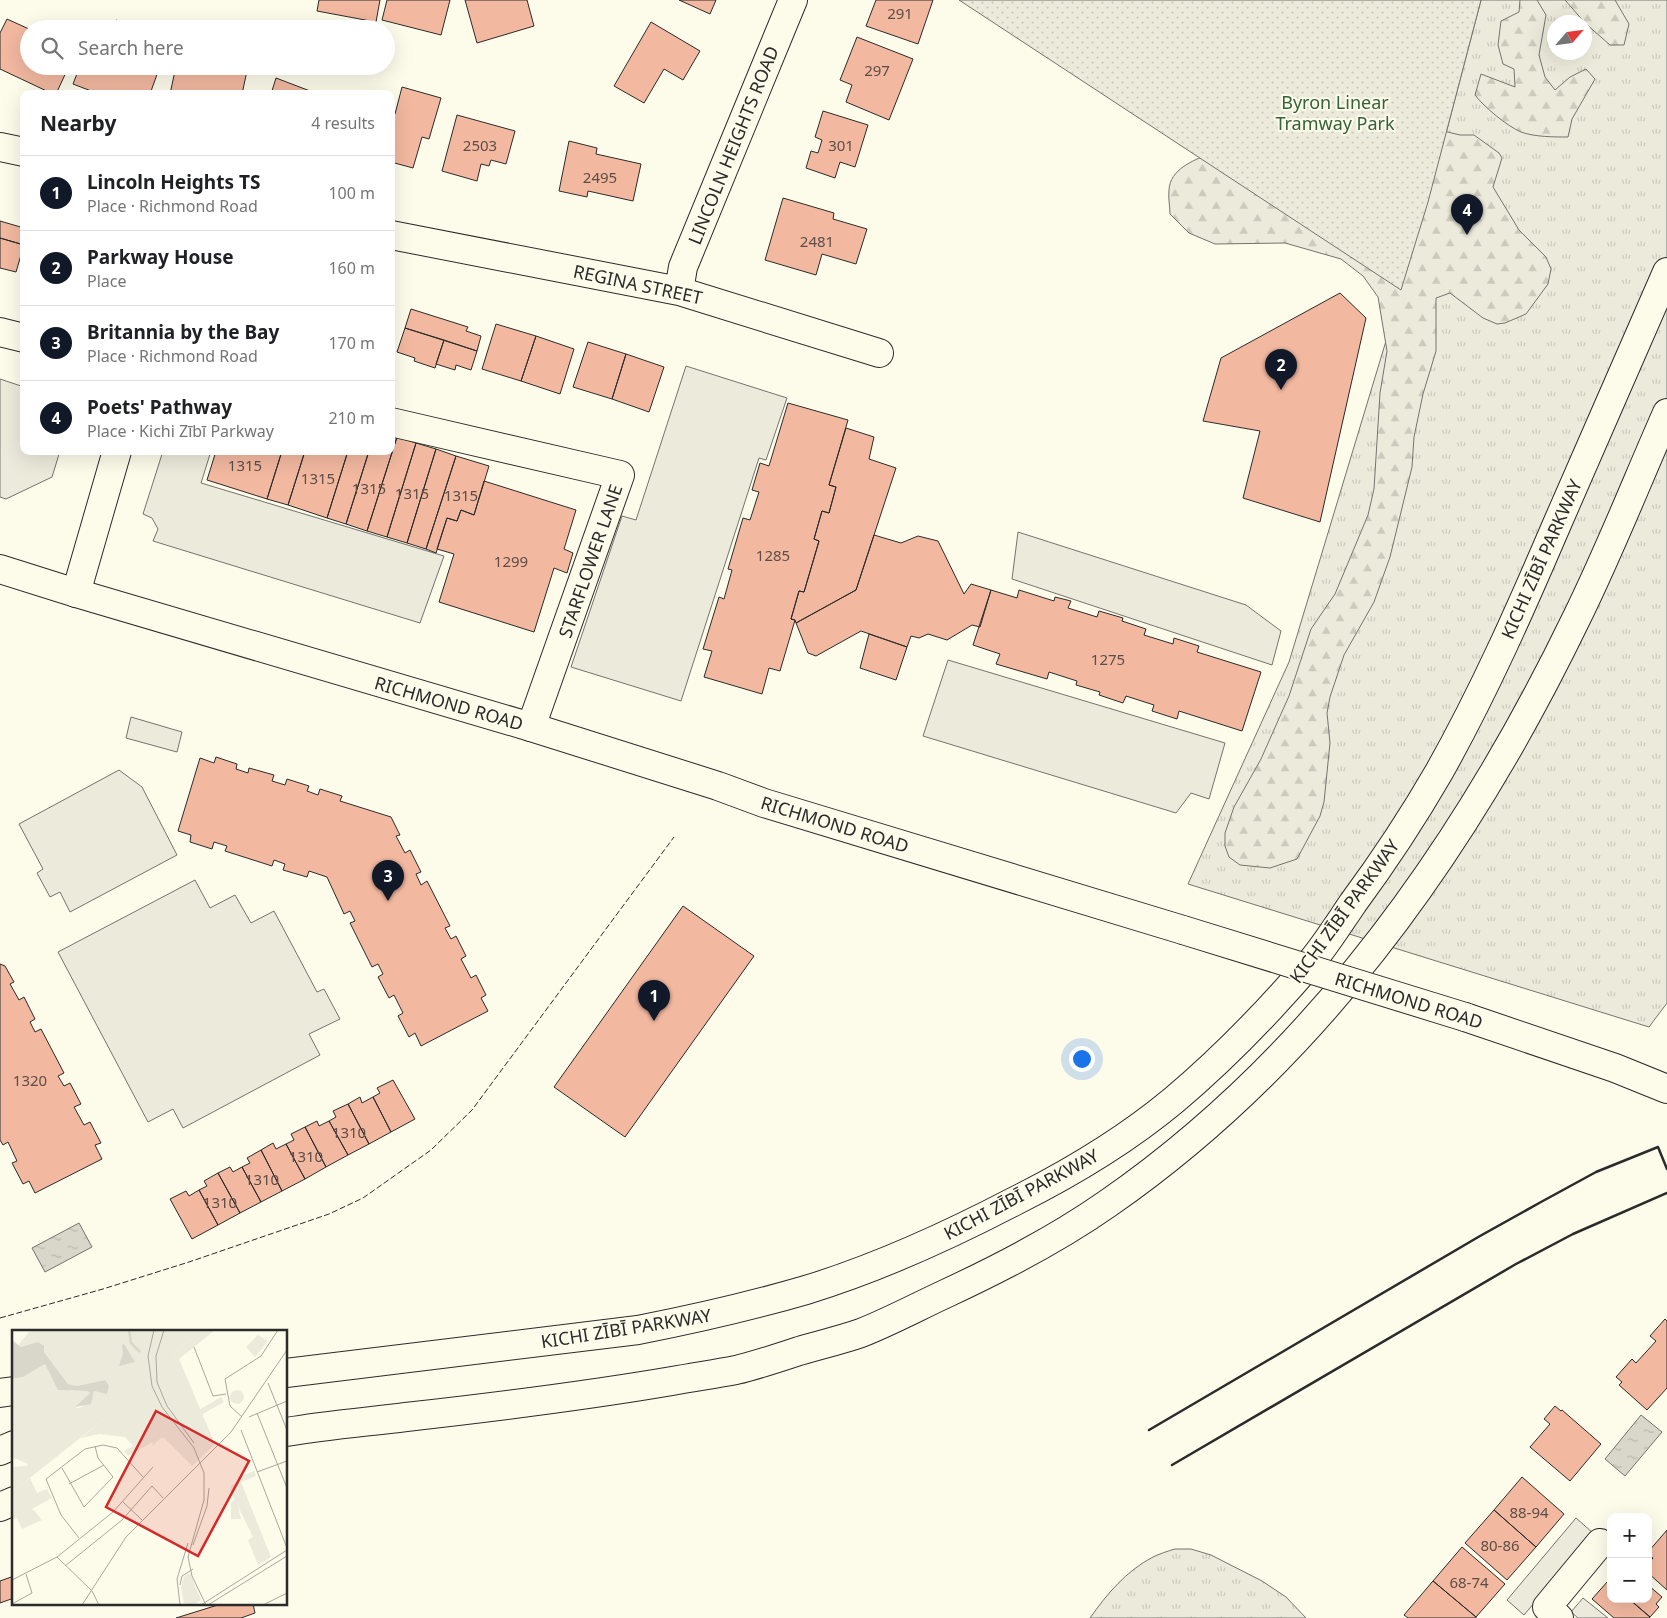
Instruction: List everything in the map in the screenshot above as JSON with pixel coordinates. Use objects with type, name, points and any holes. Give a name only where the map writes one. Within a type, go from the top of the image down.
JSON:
[{"type":"main road","name":"LINCOLN HEIGHTS ROAD","points":[[679,290],[683,268],[793,0]]},
{"type":"main road","points":[[0,147],[20,151]]},
{"type":"main road","name":"REGINA STREET","points":[[395,236],[679,290],[879,353]]},
{"type":"main road","name":"KICHI ZĪBĪ PARKWAY","points":[[288,1373],[638,1330],[694,1319],[807,1289],[923,1246],[987,1216],[1083,1164],[1170,1103],[1207,1071],[1245,1034],[1315,958],[1406,827],[1464,724],[1516,618],[1667,272]]},
{"type":"main road","points":[[0,332],[20,337]]},
{"type":"main road","points":[[288,1432],[566,1398],[748,1367],[860,1333],[996,1270],[1104,1206],[1142,1179],[1177,1152],[1245,1093],[1317,1018],[1377,946],[1438,861],[1486,787],[1519,729],[1579,614],[1667,413]]},
{"type":"main road","name":"STARFLOWER LANE","points":[[395,423],[620,475],[531,726]]},
{"type":"main road","points":[[76,593],[116,455]]},
{"type":"main road","name":"RICHMOND ROAD","points":[[0,570],[531,726],[718,786],[773,806],[1465,1017],[1615,1068],[1667,1089]]},
{"type":"main road","points":[[0,1452],[12,1446]]},
{"type":"main road","points":[[0,1507],[12,1502]]},
{"type":"main road","points":[[1559,1618],[1547,1607],[1600,1543]]},
{"type":"green space","name":"Byron Linear Tramway Park","points":[[959,0],[1481,0],[1428,202],[1401,290]]},
{"type":"green space","points":[[1481,0],[1667,0],[1667,1003],[1649,1027],[1188,884],[1289,662],[1428,202]]},
{"type":"green space","points":[[1520,0],[1537,0],[1546,15],[1539,55],[1545,77],[1555,90],[1570,77],[1586,69],[1595,79],[1572,119],[1568,137],[1538,136],[1521,132],[1496,116],[1475,95],[1481,74],[1515,87],[1514,69],[1503,64],[1498,45],[1501,21],[1519,12]]},
{"type":"green space","points":[[1565,0],[1615,0],[1629,24],[1624,45],[1610,45],[1592,29],[1592,15],[1578,15]]},
{"type":"green space","points":[[1419,125],[1460,135],[1474,135],[1499,153],[1502,158],[1493,187],[1519,230],[1546,257],[1551,269],[1548,284],[1526,314],[1505,323],[1497,324],[1483,318],[1450,293],[1436,298],[1436,351],[1423,394],[1414,437],[1412,467],[1390,557],[1374,602],[1344,655],[1330,697],[1327,713],[1330,743],[1324,802],[1320,816],[1297,859],[1270,868],[1240,865],[1229,857],[1225,846],[1225,833],[1234,807],[1261,759],[1289,696],[1311,629],[1335,594],[1368,515],[1374,489],[1380,393],[1387,351],[1378,297],[1363,276],[1341,259],[1285,243],[1215,244],[1189,233],[1170,214],[1170,183],[1183,167],[1208,154]]},
{"type":"green space","points":[[1175,1549],[1191,1549],[1211,1555],[1262,1581],[1286,1597],[1306,1618],[1090,1618],[1110,1592],[1134,1569],[1153,1557]]},
{"type":"shaded area","points":[[686,366],[787,398],[766,460],[759,458],[681,701],[571,667],[622,516],[636,520]]},
{"type":"shaded area","points":[[0,379],[20,386],[20,455],[59,455],[52,477],[6,499],[0,497]]},
{"type":"shaded area","points":[[162,455],[210,455],[201,483],[444,556],[420,623],[153,541],[158,529],[152,518],[143,514]]},
{"type":"shaded area","points":[[1018,532],[1246,605],[1281,631],[1272,665],[1012,579]]},
{"type":"shaded area","points":[[948,660],[1225,743],[1209,799],[1191,793],[1176,813],[923,736]]},
{"type":"shaded area","points":[[131,717],[182,732],[177,752],[126,738]]},
{"type":"shaded area","points":[[119,770],[142,787],[177,855],[70,912],[60,892],[50,897],[37,873],[43,869],[19,824]]},
{"type":"shaded area","points":[[195,880],[210,908],[235,895],[251,923],[274,911],[317,992],[324,989],[340,1019],[309,1034],[320,1055],[183,1128],[173,1109],[148,1122],[58,952]]},
{"type":"shaded area","points":[[1576,1518],[1593,1533],[1524,1615],[1507,1600]]},
{"type":"shaded area","points":[[1583,1598],[1608,1618],[1578,1618],[1571,1612]]},
{"type":"water","points":[[79,1223],[92,1247],[45,1272],[32,1248]]},
{"type":"water","points":[[1641,1415],[1662,1432],[1625,1476],[1605,1459]]},
{"type":"building","points":[[319,0],[380,0],[376,20],[365,20],[317,11]]},
{"type":"building","points":[[387,0],[450,0],[441,35],[395,23],[395,20],[382,20]]},
{"type":"building","points":[[465,0],[527,0],[534,26],[477,43]]},
{"type":"building","points":[[679,0],[716,0],[710,14]]},
{"type":"building","points":[[876,0],[933,0],[918,44],[866,26]]},
{"type":"building","points":[[7,19],[20,25],[20,75],[65,75],[58,90],[45,90],[0,69],[0,33]]},
{"type":"building","points":[[651,22],[700,51],[683,80],[664,69],[644,103],[614,86]]},
{"type":"building","points":[[857,37],[913,59],[889,120],[846,102],[852,85],[840,80]]},
{"type":"building","points":[[76,75],[157,75],[151,90],[89,90],[73,84]]},
{"type":"building","points":[[174,75],[246,75],[243,90],[171,90]]},
{"type":"building","points":[[276,78],[308,90],[272,90]]},
{"type":"building","points":[[402,87],[441,98],[429,139],[422,137],[413,168],[395,163],[395,114]]},
{"type":"building","points":[[823,111],[868,125],[855,167],[840,162],[835,178],[806,168],[811,151],[818,153],[822,140],[815,137]]},
{"type":"building","points":[[457,115],[515,131],[506,164],[491,160],[489,166],[481,164],[477,181],[442,171]]},
{"type":"building","points":[[569,141],[597,148],[596,154],[641,164],[633,201],[588,191],[587,197],[559,191]]},
{"type":"building","points":[[783,198],[834,213],[833,219],[867,229],[856,264],[822,254],[816,275],[765,260]]},
{"type":"building","points":[[0,221],[20,227],[20,244],[0,238]]},
{"type":"building","points":[[0,238],[20,244],[20,258],[16,272],[0,268]]},
{"type":"building","points":[[1340,293],[1366,318],[1320,522],[1243,498],[1260,431],[1203,421],[1221,358]]},
{"type":"building","points":[[411,309],[468,327],[466,331],[481,336],[477,351],[405,328]]},
{"type":"building","points":[[496,324],[536,336],[521,381],[482,369]]},
{"type":"building","points":[[405,328],[444,340],[435,368],[414,361],[415,358],[397,352]]},
{"type":"building","points":[[536,336],[574,349],[560,394],[521,381]]},
{"type":"building","points":[[444,340],[477,351],[471,370],[456,365],[455,370],[436,364]]},
{"type":"building","points":[[588,342],[626,354],[612,399],[573,387]]},
{"type":"building","points":[[626,354],[664,367],[649,412],[612,399]]},
{"type":"building","points":[[788,403],[848,420],[829,485],[836,487],[829,513],[822,511],[814,539],[819,541],[804,592],[799,591],[791,619],[795,620],[780,671],[769,668],[762,694],[704,677],[712,651],[703,649],[719,597],[724,599],[732,570],[728,569],[743,518],[750,520],[759,492],[752,490],[760,463],[769,466]]},
{"type":"building","points":[[846,428],[874,437],[869,459],[896,468],[856,590],[796,623],[795,620],[791,619],[799,591],[804,592],[819,541],[814,539],[822,511],[829,513],[836,487],[829,485]]},
{"type":"building","points":[[397,437],[416,443],[387,537],[367,531],[391,455],[395,455]]},
{"type":"building","points":[[416,443],[436,449],[407,543],[387,537]]},
{"type":"building","points":[[436,449],[456,456],[426,549],[407,543]]},
{"type":"building","points":[[215,455],[281,455],[267,499],[207,480]]},
{"type":"building","points":[[281,455],[304,455],[288,505],[267,499]]},
{"type":"building","points":[[304,455],[347,455],[327,518],[288,505]]},
{"type":"building","points":[[347,455],[368,455],[346,524],[327,518]]},
{"type":"building","points":[[368,455],[391,455],[367,531],[346,524]]},
{"type":"building","points":[[456,456],[489,466],[474,515],[461,510],[457,521],[447,518],[436,553],[426,549]]},
{"type":"building","points":[[484,481],[576,510],[564,549],[573,553],[567,573],[554,568],[534,632],[439,602],[454,554],[437,549],[447,518],[457,521],[461,510],[474,515]]},
{"type":"building","points":[[874,535],[901,543],[918,536],[938,541],[964,594],[971,584],[991,590],[980,627],[972,625],[947,640],[928,634],[919,638],[911,636],[907,647],[861,631],[816,656],[808,653],[796,623],[856,590]]},
{"type":"building","points":[[991,590],[1017,598],[1019,590],[1054,601],[1055,597],[1071,601],[1068,608],[1097,617],[1099,611],[1123,618],[1122,621],[1146,629],[1144,635],[1173,644],[1174,638],[1199,646],[1197,652],[1261,672],[1242,731],[1179,711],[1177,719],[1152,711],[1154,705],[1126,696],[1123,703],[1099,695],[1100,692],[1076,685],[1077,681],[1049,672],[1047,679],[996,664],[1000,654],[973,645]]},
{"type":"building","points":[[869,634],[907,647],[896,680],[860,668]]},
{"type":"building","points":[[216,757],[237,764],[236,769],[248,773],[249,768],[274,775],[272,781],[285,785],[287,779],[309,786],[307,791],[318,795],[320,789],[342,796],[340,801],[391,817],[400,835],[396,836],[405,853],[410,850],[421,872],[416,874],[421,885],[427,881],[450,926],[445,928],[451,939],[456,936],[466,956],[461,959],[471,978],[476,975],[486,995],[481,998],[488,1011],[421,1046],[415,1033],[409,1037],[398,1016],[403,1013],[394,995],[389,998],[378,977],[383,974],[378,964],[372,967],[350,923],[355,921],[350,911],[344,914],[327,877],[309,871],[307,877],[283,870],[285,864],[274,860],[272,866],[225,851],[227,846],[214,842],[212,849],[190,842],[191,835],[178,831],[200,758],[214,763]]},
{"type":"building","points":[[683,906],[754,956],[625,1137],[554,1087]]},
{"type":"building","points":[[0,964],[5,966],[14,982],[10,984],[19,1000],[24,997],[35,1019],[30,1022],[35,1032],[41,1029],[64,1073],[58,1076],[64,1086],[70,1083],[81,1104],[74,1107],[84,1125],[90,1122],[101,1143],[95,1145],[102,1159],[35,1193],[29,1181],[23,1184],[12,1163],[17,1161],[8,1142],[3,1145],[0,1140]]},
{"type":"building","points":[[393,1080],[415,1119],[391,1132],[373,1097],[380,1093],[377,1088]]},
{"type":"building","points":[[360,1097],[362,1103],[373,1097],[391,1132],[369,1144],[348,1104]]},
{"type":"building","points":[[348,1104],[369,1144],[348,1155],[329,1121],[336,1117],[333,1111]]},
{"type":"building","points":[[317,1121],[319,1126],[329,1121],[348,1155],[326,1167],[305,1127]]},
{"type":"building","points":[[305,1127],[326,1167],[305,1179],[286,1144],[294,1140],[291,1134]]},
{"type":"building","points":[[273,1143],[276,1149],[286,1144],[305,1179],[282,1191],[261,1150]]},
{"type":"building","points":[[261,1150],[282,1191],[261,1202],[242,1167],[250,1163],[247,1158]]},
{"type":"building","points":[[230,1167],[233,1172],[242,1167],[261,1202],[240,1213],[218,1173]]},
{"type":"building","points":[[218,1173],[240,1213],[218,1225],[199,1190],[207,1186],[204,1181]]},
{"type":"building","points":[[199,1190],[218,1225],[192,1239],[170,1199],[186,1191],[189,1196]]},
{"type":"building","points":[[1665,1319],[1667,1321],[1667,1388],[1647,1410],[1619,1385],[1622,1382],[1616,1377],[1632,1359],[1636,1363],[1656,1341],[1650,1336]]},
{"type":"building","points":[[1555,1406],[1601,1444],[1570,1481],[1530,1447],[1550,1424],[1544,1419]]},
{"type":"building","points":[[1522,1477],[1564,1514],[1536,1547],[1494,1510]]},
{"type":"building","points":[[1494,1510],[1536,1547],[1507,1580],[1465,1543]]},
{"type":"building","points":[[1667,1530],[1667,1590],[1652,1577],[1652,1547]]},
{"type":"building","points":[[1462,1547],[1505,1584],[1476,1617],[1433,1581]]},
{"type":"building","points":[[12,1577],[12,1599],[0,1603],[0,1581]]},
{"type":"building","points":[[1433,1581],[1476,1618],[1408,1618],[1404,1615]]},
{"type":"building","points":[[1607,1582],[1607,1603],[1634,1603],[1650,1617],[1614,1618],[1592,1599]]},
{"type":"building","points":[[1652,1588],[1662,1597],[1656,1604],[1659,1607],[1650,1617],[1634,1603],[1652,1603]]},
{"type":"building","points":[[215,1606],[253,1606],[255,1613],[241,1618],[176,1618]]},
{"type":"fence","points":[[0,1318],[189,1262],[329,1214],[363,1198],[431,1150],[472,1110],[674,837]]},
{"type":"wall","points":[[1149,1430],[1480,1236],[1596,1172],[1658,1147],[1667,1169]]},
{"type":"wall","points":[[1172,1465],[1516,1264],[1573,1234],[1667,1193]]},
{"type":"place","name":"Poets' Pathway","points":[[1467,235]]},
{"type":"place","name":"Parkway House","points":[[1281,390]]},
{"type":"place","name":"Britannia by the Bay","points":[[388,901]]},
{"type":"place","name":"Lincoln Heights TS","points":[[654,1021]]}]
